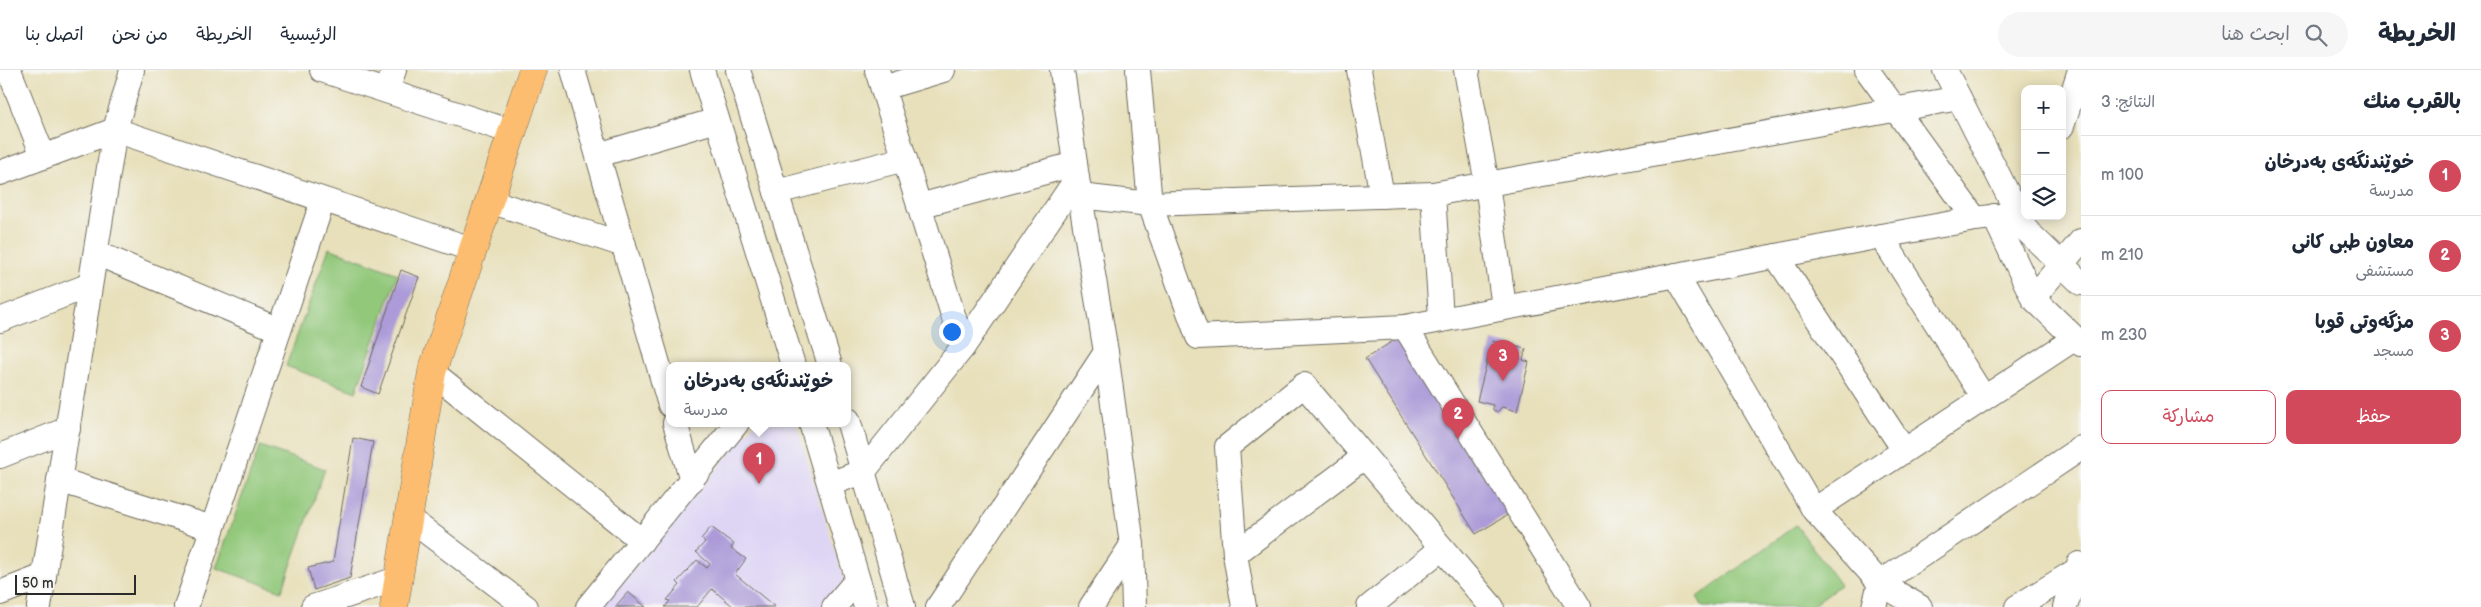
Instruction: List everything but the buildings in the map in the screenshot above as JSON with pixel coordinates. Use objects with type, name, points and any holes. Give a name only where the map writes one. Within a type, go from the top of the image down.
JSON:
[{"type":"main road","points":[[394,607],[407,517],[432,372],[533,70]]},
{"type":"street","points":[[9,70],[43,156]]},
{"type":"street","points":[[39,607],[115,130],[132,70]]},
{"type":"street","points":[[322,70],[390,80],[512,132]]},
{"type":"street","points":[[573,70],[666,391]]},
{"type":"street","points":[[702,70],[788,362]]},
{"type":"street","points":[[738,70],[829,362]]},
{"type":"street","points":[[943,70],[880,79],[963,347]]},
{"type":"street","points":[[1062,70],[1077,179],[1106,352],[1132,545],[1134,607]]},
{"type":"street","points":[[1138,70],[1150,204],[1198,337],[1406,327],[1441,318],[1985,218],[2021,208],[1945,70]]},
{"type":"street","points":[[1359,70],[1382,196]]},
{"type":"street","points":[[1467,70],[1487,184],[1504,307]]},
{"type":"street","points":[[1814,510],[1984,398],[2078,342],[2033,298],[1985,218],[1895,110],[1867,70]]},
{"type":"street","points":[[2066,114],[2080,70]]},
{"type":"street","points":[[919,206],[1077,179],[1150,204],[1433,194],[1959,98]]},
{"type":"street","points":[[598,155],[717,120]]},
{"type":"street","points":[[0,173],[115,130],[474,250]]},
{"type":"street","points":[[776,192],[905,159]]},
{"type":"street","points":[[830,484],[864,471],[963,347],[1077,179]]},
{"type":"street","points":[[1433,194],[1441,318]]},
{"type":"street","points":[[186,607],[323,200]]},
{"type":"street","points":[[490,201],[624,245]]},
{"type":"street","points":[[2024,220],[2026,230],[2081,283]]},
{"type":"street","points":[[1880,236],[1984,398]]},
{"type":"street","points":[[2033,298],[2081,240]]},
{"type":"street","points":[[96,253],[279,330]]},
{"type":"street","points":[[1776,256],[1904,450]]},
{"type":"street","points":[[1676,275],[1814,510],[1880,583],[1920,607]]},
{"type":"street","points":[[0,320],[90,285]]},
{"type":"street","points":[[1406,327],[1576,606]]},
{"type":"street","points":[[938,607],[1106,352]]},
{"type":"street","points":[[432,372],[642,541]]},
{"type":"street","points":[[1244,607],[1235,554],[1227,447],[1304,385],[1492,607]]},
{"type":"street","points":[[676,427],[692,480]]},
{"type":"street","points":[[588,607],[733,427]]},
{"type":"street","points":[[812,427],[866,607]]},
{"type":"street","points":[[850,427],[904,607]]},
{"type":"street","points":[[0,456],[68,429]]},
{"type":"street","points":[[1874,607],[1880,583],[2081,448]]},
{"type":"street","points":[[1235,554],[1364,457]]},
{"type":"street","points":[[59,480],[212,528]]},
{"type":"street","points":[[407,517],[526,607]]},
{"type":"street","points":[[1091,607],[1132,545]]},
{"type":"street","points":[[1369,607],[1441,549]]},
{"type":"street","points":[[2017,607],[2079,563]]},
{"type":"street","points":[[2065,607],[2079,563]]},
{"type":"street","points":[[0,593],[44,576]]},
{"type":"street","points":[[313,607],[397,579]]},
{"type":"street","points":[[834,607],[857,580]]},
{"type":"shaded area","points":[[752,427],[797,427],[844,581],[822,607],[601,607]]},
{"type":"green space","points":[[329,248],[398,274],[356,392],[286,366]]},
{"type":"green space","points":[[260,446],[325,469],[282,591],[216,568]]},
{"type":"green space","points":[[1796,525],[1840,585],[1810,607],[1703,607],[1697,598]]},
{"type":"place","name":"مزگەوتی قوبا","points":[[1503,381]]},
{"type":"place","name":"معاون طبی کانی","points":[[1458,439]]},
{"type":"place","name":"خوێندنگەی بەدرخان","points":[[759,484]]}]
